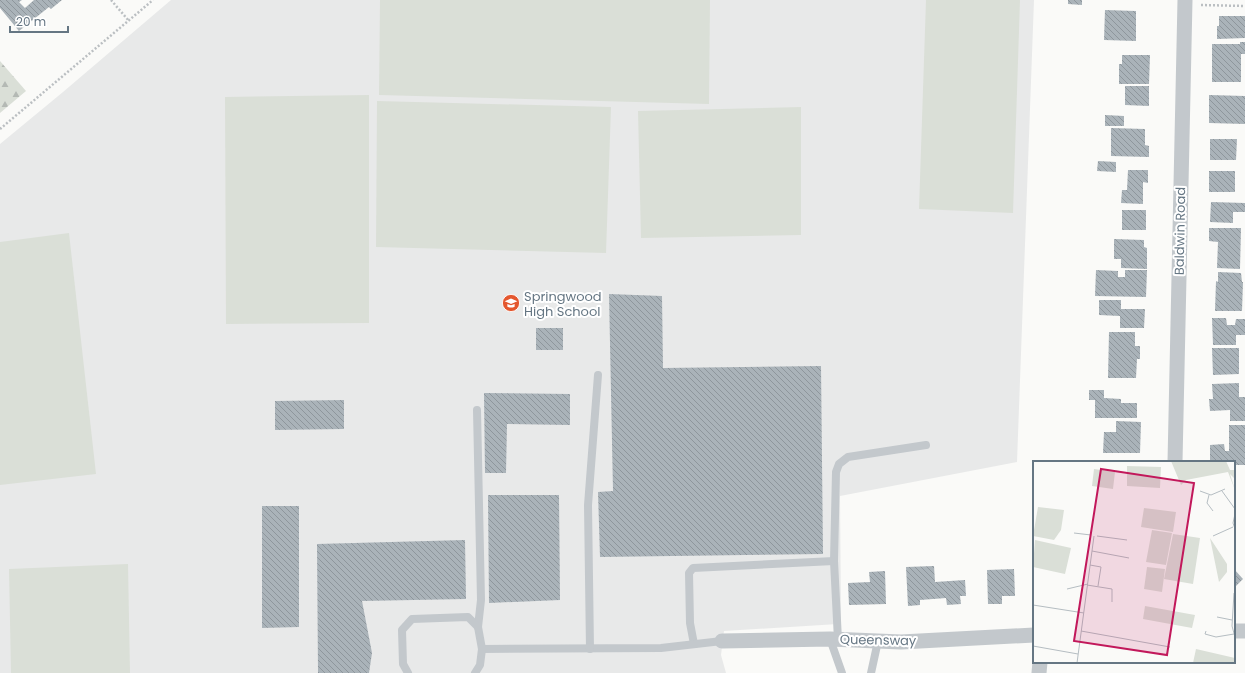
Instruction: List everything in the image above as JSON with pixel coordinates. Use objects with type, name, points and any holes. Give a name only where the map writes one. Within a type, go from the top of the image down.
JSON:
[{"type":"street","name":"Baldwin Road","points":[[1175,461],[1185,2]]},
{"type":"street","name":"Queensway","points":[[722,641],[834,640],[901,642],[1033,635]]},
{"type":"street","points":[[1039,673],[1040,663]]},
{"type":"lane","points":[[590,649],[588,505],[598,375]]},
{"type":"lane","points":[[475,673],[480,669],[482,649],[478,627],[481,600],[477,410]]},
{"type":"lane","points":[[842,673],[834,640],[836,472],[839,464],[848,457],[926,445]]},
{"type":"lane","points":[[694,644],[690,622],[689,573],[693,568],[834,561]]},
{"type":"lane","points":[[408,673],[403,664],[402,630],[412,619],[468,617],[478,627]]},
{"type":"lane","points":[[482,649],[661,648],[722,641]]},
{"type":"lane","points":[[872,673],[878,641]]},
{"type":"path","points":[[112,0],[129,21]]},
{"type":"path","points":[[0,129],[153,0]]},
{"type":"path","points":[[1185,2],[1245,6]]},
{"type":"shaded area","name":"Springwood High School","points":[[171,0],[1034,0],[1017,462],[840,496],[841,619],[838,624],[724,631],[721,655],[726,673],[0,673],[0,144]]},
{"type":"green space","points":[[380,0],[710,0],[709,104],[379,95]]},
{"type":"green space","points":[[926,0],[1020,0],[1013,213],[919,209]]},
{"type":"green space","points":[[0,61],[26,91],[0,113]]},
{"type":"green space","points":[[369,95],[369,323],[226,324],[225,97]]},
{"type":"green space","points":[[377,101],[611,107],[606,253],[376,247]]},
{"type":"green space","points":[[801,107],[801,235],[641,238],[638,111]]},
{"type":"green space","points":[[69,233],[96,474],[0,485],[0,242]]},
{"type":"green space","points":[[128,564],[130,673],[11,673],[9,569]]},
{"type":"building","points":[[0,0],[22,0],[19,2],[25,8],[34,0],[62,0],[51,9],[49,7],[19,31],[0,8]]},
{"type":"building","points":[[1068,0],[1082,0],[1082,5],[1068,4]]},
{"type":"building","points":[[1105,10],[1136,11],[1136,41],[1104,40]]},
{"type":"building","points":[[1219,16],[1245,16],[1245,38],[1217,39]]},
{"type":"building","points":[[1240,42],[1245,42],[1245,54],[1241,54],[1241,82],[1212,82],[1212,44],[1240,44]]},
{"type":"building","points":[[1122,55],[1150,55],[1149,84],[1119,84],[1119,64],[1122,64]]},
{"type":"building","points":[[1125,86],[1149,86],[1149,106],[1125,105]]},
{"type":"building","points":[[1209,95],[1245,96],[1245,124],[1209,123]]},
{"type":"building","points":[[1105,115],[1124,116],[1124,126],[1105,126]]},
{"type":"building","points":[[1111,128],[1145,129],[1145,145],[1149,146],[1149,157],[1111,156]]},
{"type":"building","points":[[1210,139],[1237,139],[1236,160],[1210,160]]},
{"type":"building","points":[[1098,161],[1116,162],[1116,172],[1097,171]]},
{"type":"building","points":[[1128,170],[1148,170],[1148,183],[1143,182],[1143,204],[1121,203],[1122,190],[1127,190]]},
{"type":"building","points":[[1209,171],[1235,171],[1235,192],[1209,192]]},
{"type":"building","points":[[1211,202],[1245,203],[1245,212],[1233,212],[1233,223],[1210,222]]},
{"type":"building","points":[[1122,210],[1146,210],[1146,230],[1122,230]]},
{"type":"building","points":[[1209,228],[1241,228],[1240,269],[1217,268],[1218,242],[1209,241]]},
{"type":"building","points":[[1114,239],[1144,240],[1144,247],[1147,248],[1147,269],[1121,268],[1121,259],[1114,259]]},
{"type":"building","points":[[1096,270],[1118,271],[1118,277],[1125,277],[1125,270],[1147,270],[1146,297],[1095,296]]},
{"type":"building","points":[[1218,272],[1241,273],[1243,282],[1242,311],[1215,311],[1216,281],[1218,282]]},
{"type":"building","points":[[609,294],[662,296],[663,368],[821,366],[823,554],[600,557],[598,492],[613,491]]},
{"type":"building","points":[[1099,300],[1121,300],[1121,309],[1145,309],[1144,328],[1120,328],[1120,316],[1099,315]]},
{"type":"building","points":[[1212,318],[1226,318],[1227,325],[1235,325],[1236,319],[1245,319],[1245,335],[1236,335],[1236,345],[1213,345]]},
{"type":"building","points":[[536,328],[563,328],[563,350],[536,350]]},
{"type":"building","points":[[1109,332],[1135,332],[1135,346],[1140,346],[1140,359],[1137,359],[1136,378],[1108,378]]},
{"type":"building","points":[[1212,348],[1239,348],[1239,374],[1213,375]]},
{"type":"building","points":[[1239,383],[1239,397],[1245,397],[1245,421],[1230,421],[1230,410],[1210,411],[1209,399],[1213,399],[1212,384]]},
{"type":"building","points":[[1089,390],[1104,390],[1104,398],[1121,399],[1121,403],[1137,403],[1137,418],[1095,418],[1095,400],[1089,400]]},
{"type":"building","points":[[484,393],[570,394],[570,425],[507,424],[506,473],[485,473]]},
{"type":"building","points":[[344,400],[344,429],[275,430],[275,401]]},
{"type":"building","points":[[1116,421],[1141,422],[1140,453],[1103,453],[1104,432],[1116,432]]},
{"type":"building","points":[[1229,425],[1245,425],[1245,465],[1235,465],[1235,461],[1210,461],[1210,445],[1224,444],[1225,451],[1229,451]]},
{"type":"building","points":[[488,495],[559,495],[560,600],[489,603]]},
{"type":"building","points":[[262,506],[299,506],[299,627],[262,628]]},
{"type":"building","points":[[465,540],[466,599],[362,601],[372,653],[369,673],[318,673],[317,544]]},
{"type":"building","points":[[934,566],[935,582],[965,580],[966,596],[960,596],[961,604],[947,605],[946,598],[920,600],[920,605],[908,606],[906,567]]},
{"type":"building","points":[[1014,569],[1015,596],[1002,596],[1002,604],[988,604],[987,570]]},
{"type":"building","points":[[1235,570],[1243,579],[1235,587]]},
{"type":"building","points":[[885,571],[886,604],[849,605],[848,583],[870,582],[869,572]]},
{"type":"place","name":"Springwood High School","points":[[511,303]]}]
